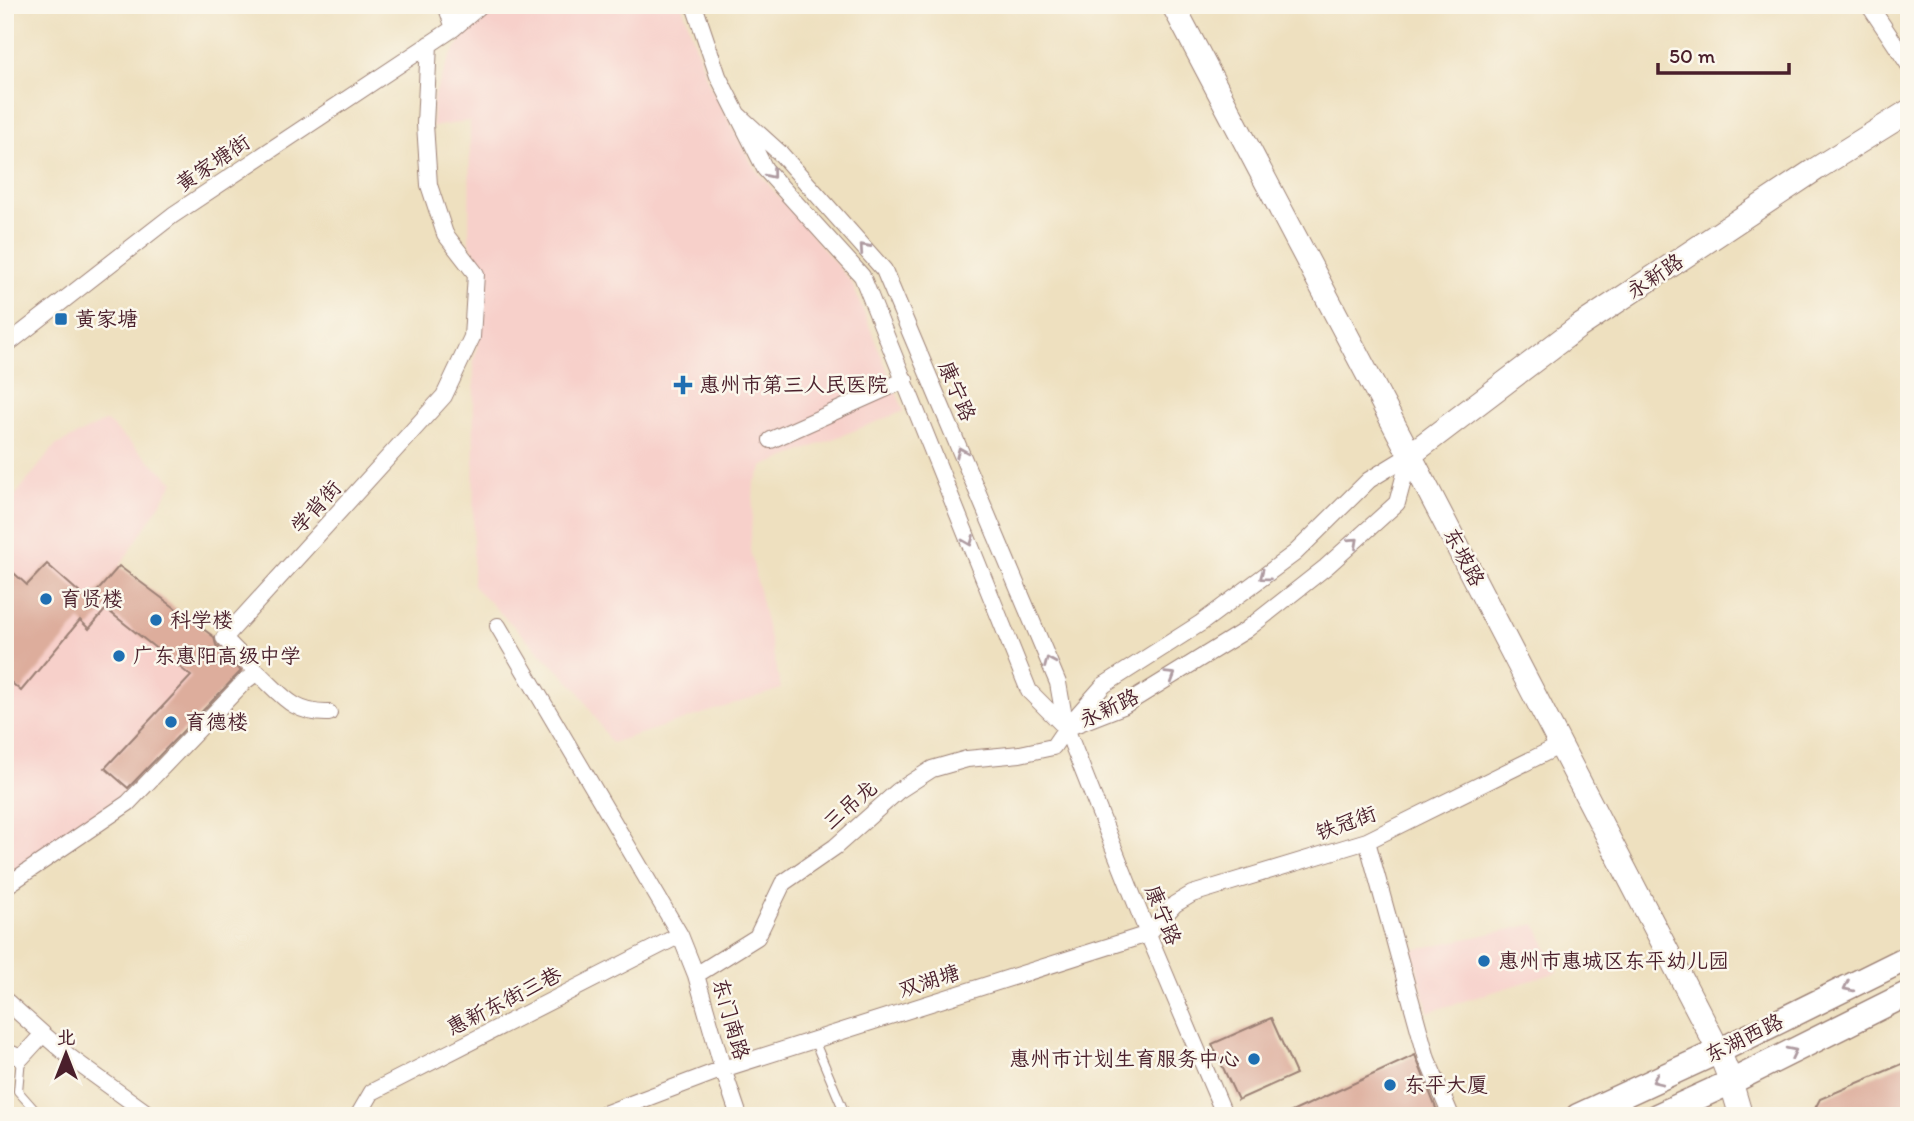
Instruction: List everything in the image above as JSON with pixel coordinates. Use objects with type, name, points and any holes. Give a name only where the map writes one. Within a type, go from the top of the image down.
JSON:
[{"type":"main road","name":"东湖西路","points":[[1578,1116],[1719,1051],[1909,957]]},
{"type":"main road","name":"东湖西路","points":[[1657,1116],[1909,993]]},
{"type":"street","points":[[446,5],[454,28]]},
{"type":"street","name":"黄家塘街","points":[[6,344],[173,215],[454,28],[481,5]]},
{"type":"street","name":"康宁路","points":[[694,5],[718,76],[765,169],[862,276],[1029,691],[1066,728]]},
{"type":"street","name":"东坡路","points":[[1173,5],[1719,1051],[1741,1116]]},
{"type":"street","points":[[1869,5],[1909,65]]},
{"type":"street","name":"学背街","points":[[257,672],[224,638],[444,396],[472,337],[476,274],[445,234],[429,185],[425,124],[429,44]]},
{"type":"street","name":"永新路","points":[[1066,728],[1104,685],[1201,623],[1295,552],[1369,480],[1410,455],[1577,328],[1816,169],[1909,111]]},
{"type":"street","name":"康宁路","points":[[737,114],[781,154],[884,270],[1058,683],[1066,728],[1148,934],[1225,1116]]},
{"type":"street","points":[[771,440],[905,380]]},
{"type":"street","name":"永新路","points":[[1066,728],[1122,706],[1246,630],[1326,567],[1397,503],[1410,455]]},
{"type":"street","name":"东门南路","points":[[498,625],[680,935],[696,975],[739,1116]]},
{"type":"street","points":[[5,888],[128,803],[244,682],[257,672],[295,707],[314,713],[329,713]]},
{"type":"street","name":"三吊龙","points":[[696,975],[757,937],[783,883],[835,847],[898,791],[932,769],[967,759],[1020,754],[1053,747],[1066,728]]},
{"type":"street","name":"铁冠街","points":[[1148,934],[1175,904],[1192,894],[1367,841],[1561,744]]},
{"type":"street","points":[[1367,841],[1427,1059],[1451,1116]]},
{"type":"street","name":"双湖塘","points":[[599,1116],[723,1069],[1148,934]]},
{"type":"street","name":"惠新东街三巷","points":[[358,1116],[372,1092],[680,935]]},
{"type":"street","points":[[5,1000],[71,1058],[151,1116]]},
{"type":"street","points":[[5,1051],[21,1058],[43,1034]]},
{"type":"lane","points":[[814,1040],[846,1116]]},
{"type":"lane","points":[[21,1058],[18,1091],[40,1116]]},
{"type":"shaded area","name":"惠州市第三人民医院","points":[[495,5],[682,5],[709,84],[754,167],[852,283],[904,411],[764,466],[754,483],[750,550],[781,689],[611,743],[578,690],[473,586],[474,359],[479,337],[483,268],[469,242],[470,121],[432,127],[433,98],[450,57],[476,18]]},
{"type":"shaded area","name":"广东惠阳高级中学","points":[[106,421],[174,482],[120,566],[222,643],[244,668],[129,790],[5,877],[5,508],[55,446]]},
{"type":"shaded area","name":"惠州市惠城区东平幼儿园","points":[[1536,924],[1558,972],[1428,1012],[1412,950]]},
{"type":"building","points":[[47,564],[89,601],[119,566],[214,637],[216,645],[241,671],[128,788],[105,768],[191,676],[106,609],[89,629],[80,620],[21,691],[5,677],[5,565],[27,585]]},
{"type":"building","name":"惠州市计划生育服务中心","points":[[1271,1018],[1296,1074],[1238,1100],[1212,1044]]},
{"type":"building","name":"东平大厦","points":[[1415,1055],[1439,1116],[1283,1116]]},
{"type":"building","points":[[1909,1061],[1909,1116],[1811,1116],[1820,1099]]},
{"type":"place","name":"黄家塘","points":[[61,319]]},
{"type":"place","name":"惠州市第三人民医院","points":[[683,385]]},
{"type":"place","name":"育贤楼","points":[[46,599]]},
{"type":"place","name":"科学楼","points":[[156,620]]},
{"type":"place","name":"广东惠阳高级中学","points":[[119,656]]},
{"type":"place","name":"育德楼","points":[[171,722]]},
{"type":"place","name":"惠州市惠城区东平幼儿园","points":[[1484,961]]},
{"type":"place","name":"惠州市计划生育服务中心","points":[[1254,1059]]},
{"type":"place","name":"东平大厦","points":[[1390,1085]]}]
